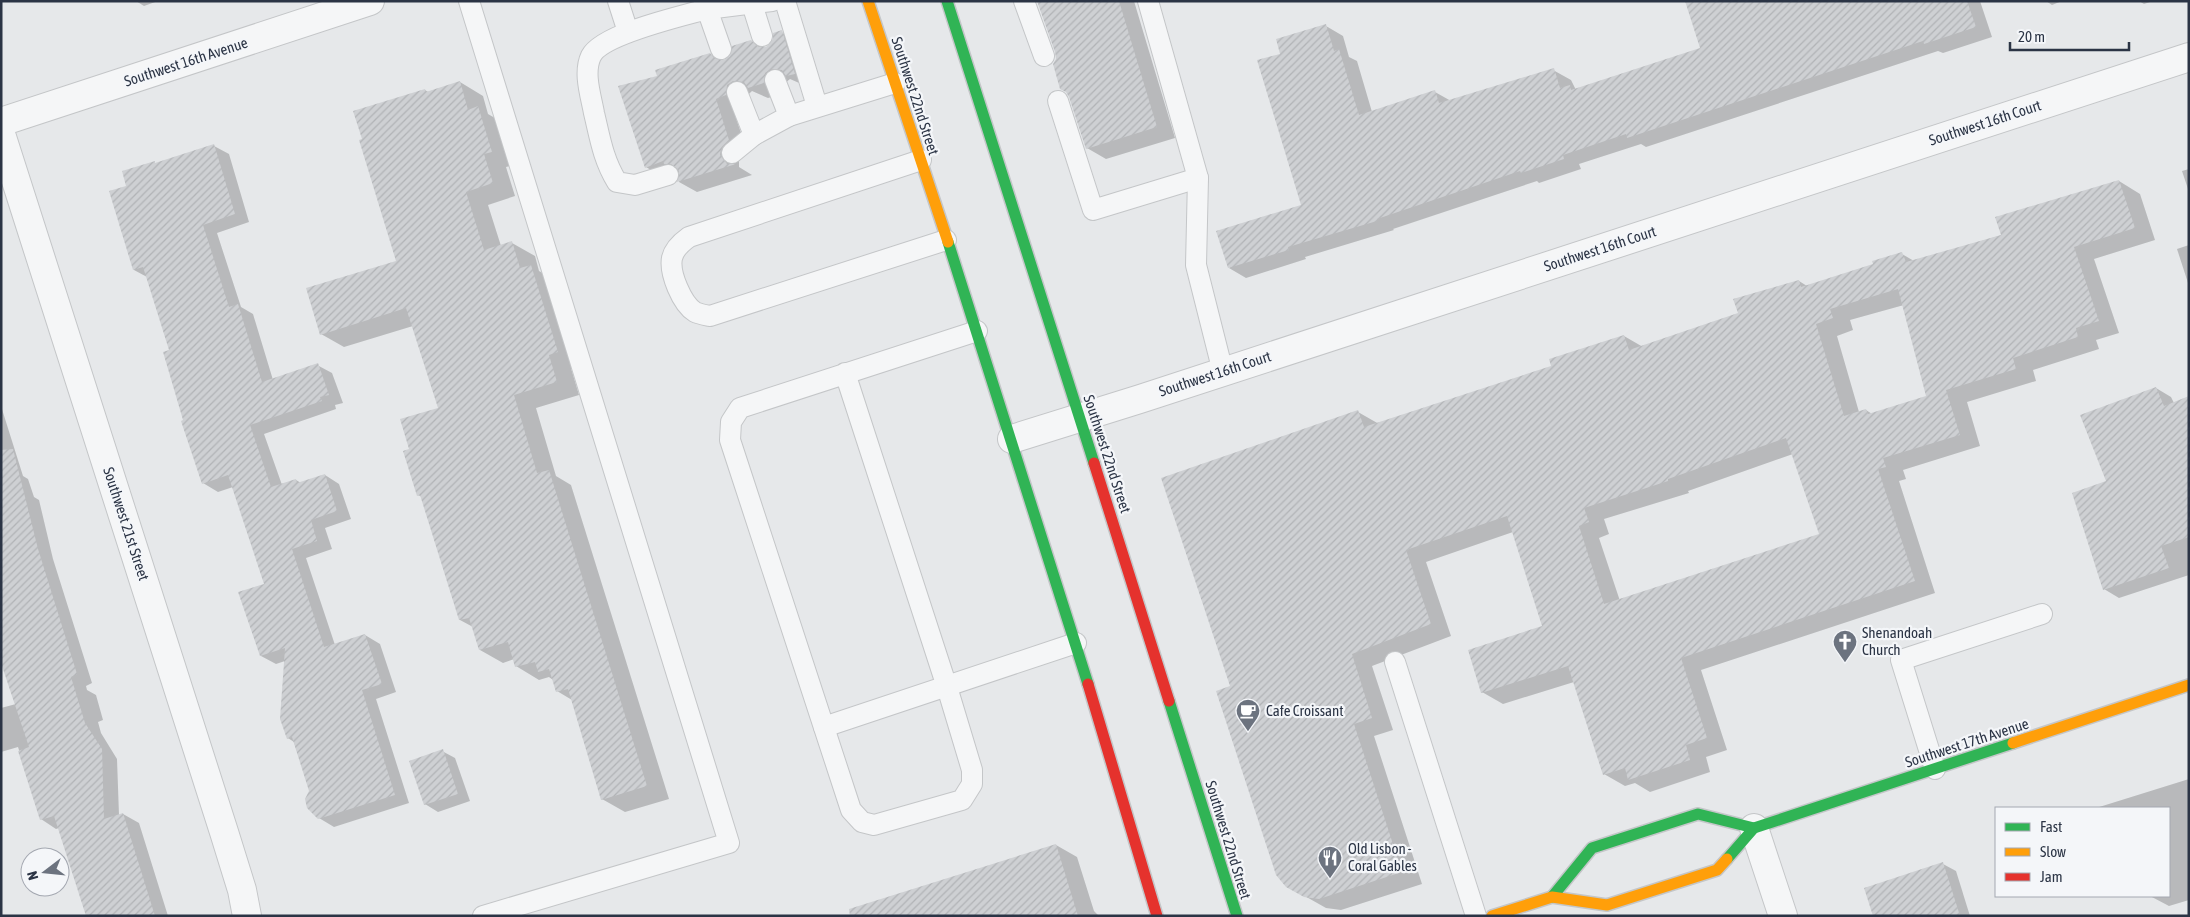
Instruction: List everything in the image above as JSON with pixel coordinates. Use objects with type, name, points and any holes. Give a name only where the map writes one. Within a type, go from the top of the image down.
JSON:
[{"type":"main road","name":"Southwest 22nd Street","points":[[868,1],[1012,439],[1076,643],[1157,916]]},
{"type":"main road","name":"Southwest 22nd Street","points":[[947,1],[1237,916]]},
{"type":"main road","name":"Southwest 17th Avenue","points":[[1754,828],[2189,686]]},
{"type":"main road","points":[[1492,916],[1552,897],[1607,905],[1717,870],[1754,828],[1698,814],[1592,848],[1552,897]]},
{"type":"street","name":"Southwest 16th Avenue","points":[[1,122],[370,1]]},
{"type":"street","name":"Southwest 16th Court","points":[[1012,439],[2189,57]]},
{"type":"street","name":"Southwest 21st Street","points":[[1,134],[227,840],[242,890],[247,916]]},
{"type":"street","points":[[1754,828],[1783,916]]},
{"type":"lane","points":[[469,1],[728,843],[483,916]]},
{"type":"lane","points":[[618,1],[628,32]]},
{"type":"lane","points":[[668,175],[634,185],[617,182],[606,164],[588,84],[590,59],[595,50],[628,32],[705,5],[752,4],[772,1]]},
{"type":"lane","points":[[785,1],[817,106]]},
{"type":"lane","points":[[1024,1],[1044,56]]},
{"type":"lane","points":[[1148,1],[1198,178],[1196,265],[1223,372]]},
{"type":"lane","points":[[752,4],[762,36]]},
{"type":"lane","points":[[705,5],[721,50]]},
{"type":"lane","points":[[775,80],[789,116]]},
{"type":"lane","points":[[732,153],[754,134],[789,116],[895,83]]},
{"type":"lane","points":[[737,92],[754,134]]},
{"type":"lane","points":[[1058,101],[1093,210],[1198,178]]},
{"type":"lane","points":[[921,160],[689,236],[679,245],[672,259],[674,276],[683,300],[695,312],[710,316],[946,240]]},
{"type":"lane","points":[[844,373],[947,687],[972,770],[972,784],[962,800],[874,825],[862,822],[851,810],[730,440],[731,422],[740,408],[844,373],[977,331]]},
{"type":"lane","points":[[1935,769],[1901,660],[2042,614]]},
{"type":"lane","points":[[824,727],[1076,643]]},
{"type":"lane","points":[[1394,662],[1476,916]]},
{"type":"building","points":[[1037,1],[1119,1],[1157,127],[1086,149],[1069,97],[1066,92],[1060,89],[1053,64],[1056,59],[1055,52]]},
{"type":"building","points":[[1685,1],[1967,1],[1976,27],[1924,44],[1923,41],[1627,138],[1626,134],[1563,155],[1564,159],[1521,173],[1520,171],[1377,219],[1377,221],[1288,247],[1289,250],[1228,268],[1216,231],[1301,205],[1257,60],[1280,54],[1276,39],[1326,24],[1334,51],[1339,49],[1359,115],[1435,90],[1439,103],[1554,68],[1560,88],[1570,85],[1571,90],[1700,48]]},
{"type":"building","points":[[782,30],[795,74],[786,76],[782,70],[771,69],[765,73],[764,83],[748,88],[744,82],[733,81],[727,85],[726,95],[716,99],[729,140],[721,148],[720,155],[727,164],[736,164],[677,182],[679,171],[671,164],[664,164],[663,161],[645,168],[618,86],[657,76],[655,70],[710,53],[714,58],[724,60],[730,56],[732,46],[751,40],[759,47],[766,47],[773,39],[773,33]]},
{"type":"building","points":[[460,81],[468,110],[478,106],[492,152],[484,154],[493,183],[466,192],[484,250],[512,241],[520,268],[531,265],[558,352],[549,355],[557,382],[514,395],[537,473],[549,470],[647,786],[601,800],[568,689],[556,692],[549,669],[538,672],[535,662],[515,667],[508,642],[479,650],[469,618],[459,620],[420,495],[417,496],[403,451],[409,449],[400,419],[438,408],[406,308],[320,335],[306,288],[396,261],[359,140],[362,139],[353,111],[425,89],[426,92]]},
{"type":"building","points":[[214,144],[235,214],[203,225],[229,307],[238,304],[262,382],[318,363],[329,395],[320,397],[322,401],[250,425],[271,487],[296,479],[297,483],[325,474],[337,511],[311,520],[317,541],[292,549],[324,647],[365,634],[382,684],[362,690],[395,795],[318,819],[307,808],[305,799],[309,791],[292,737],[287,739],[280,719],[285,648],[260,656],[238,592],[264,584],[228,475],[202,484],[181,421],[183,420],[163,352],[169,350],[143,267],[133,270],[109,191],[126,186],[122,171],[155,161],[155,163]]},
{"type":"building","points":[[2119,180],[2135,228],[2074,247],[2099,321],[2076,328],[2078,337],[2013,358],[2016,369],[1946,390],[1960,435],[1883,458],[1886,467],[1878,469],[1915,581],[1681,658],[1707,738],[1686,745],[1690,760],[1628,780],[1625,768],[1603,775],[1568,666],[1481,693],[1468,650],[1542,626],[1507,516],[1406,550],[1431,624],[1352,654],[1372,718],[1354,724],[1402,872],[1319,899],[1304,897],[1286,887],[1276,875],[1216,691],[1230,686],[1161,478],[1358,410],[1364,427],[1551,366],[1549,359],[1624,335],[1629,350],[1738,313],[1733,299],[1799,280],[1801,287],[1873,264],[1872,261],[1902,252],[1906,262],[2001,235],[1995,217]],"holes":[[[1898,289],[1926,396],[1868,414],[1866,409],[1844,416],[1816,324],[1833,318],[1830,309]],[[1786,438],[1819,534],[1604,604],[1579,526],[1589,522],[1584,508],[1668,481],[1668,479]]]},
{"type":"building","points":[[2156,387],[2164,406],[2189,396],[2189,537],[2161,546],[2169,568],[2103,590],[2072,493],[2106,481],[2080,415]]},
{"type":"building","points":[[13,449],[38,549],[77,674],[71,677],[85,723],[102,749],[104,819],[123,813],[155,916],[86,916],[70,866],[70,847],[64,847],[54,816],[40,820],[18,751],[29,747],[1,663],[1,450]]},
{"type":"building","points":[[443,749],[458,794],[424,805],[409,761]]},
{"type":"building","points":[[1056,844],[1078,916],[850,916],[849,909]]},
{"type":"building","points":[[1943,862],[1960,916],[1873,916],[1864,888]]},
{"type":"traffic: fast","points":[[947,1],[1094,463]]},
{"type":"traffic: fast","points":[[948,242],[1088,684]]},
{"type":"traffic: fast","points":[[1169,701],[1237,916]]},
{"type":"traffic: fast","points":[[1727,859],[1754,828],[2013,743]]},
{"type":"traffic: fast","points":[[1552,897],[1592,848],[1698,814],[1754,828]]},
{"type":"traffic: slow","points":[[868,1],[948,242]]},
{"type":"traffic: slow","points":[[2013,743],[2189,685]]},
{"type":"traffic: slow","points":[[1492,916],[1552,897],[1607,905],[1717,870],[1727,859]]},
{"type":"traffic: jam","points":[[1094,463],[1169,701]]},
{"type":"traffic: jam","points":[[1088,684],[1157,916]]},
{"type":"place","name":"Shenandoah Church","points":[[1845,663]]},
{"type":"place","name":"Cafe Croissant","points":[[1248,732]]},
{"type":"place","name":"Old Lisbon - Coral Gables","points":[[1330,879]]}]
